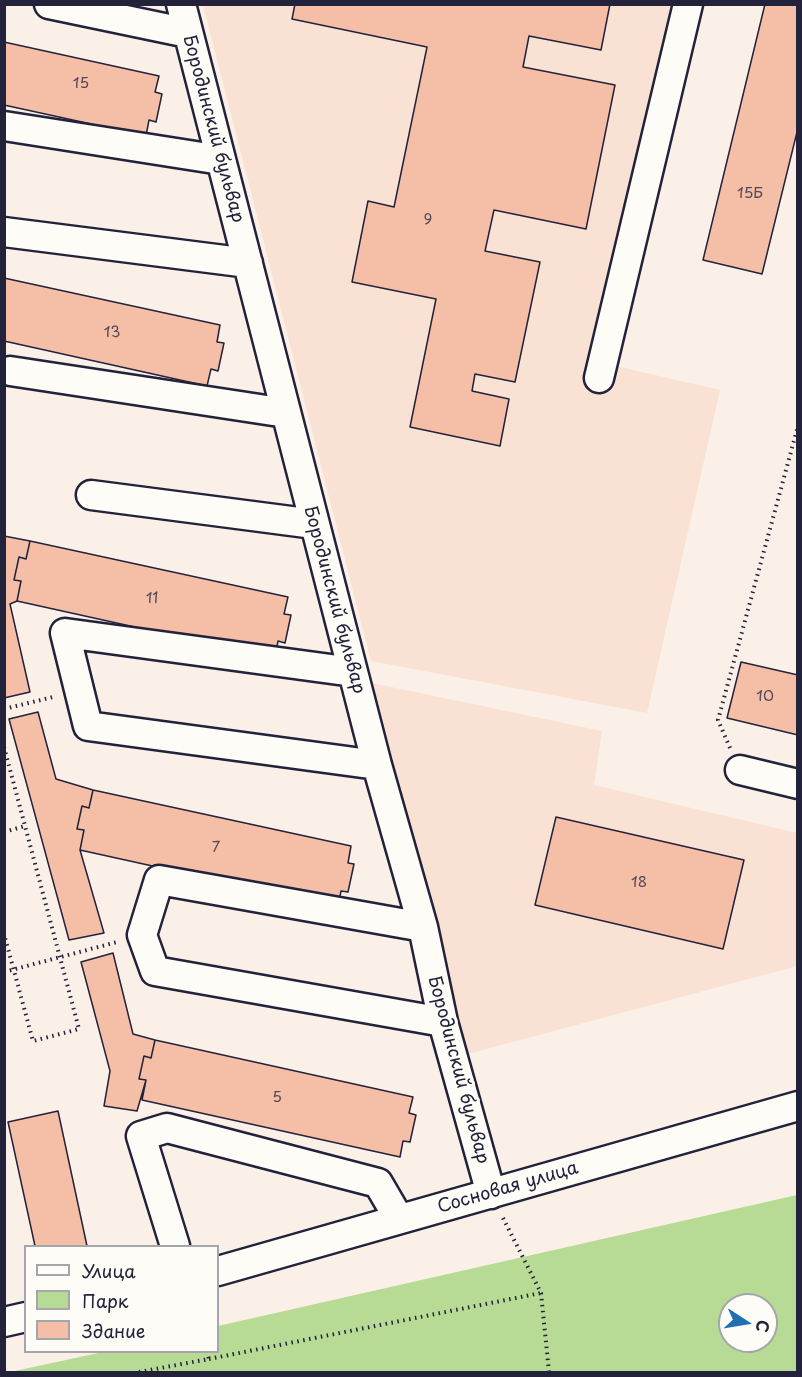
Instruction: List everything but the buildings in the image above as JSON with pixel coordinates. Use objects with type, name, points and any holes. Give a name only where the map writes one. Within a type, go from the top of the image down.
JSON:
[{"type":"street","points":[[49,4],[188,33]]},
{"type":"street","name":"Бородинский бульвар","points":[[181,4],[377,765],[423,927],[442,1022],[492,1194]]},
{"type":"street","points":[[599,378],[688,4]]},
{"type":"street","points":[[4,126],[221,160]]},
{"type":"street","points":[[4,232],[248,263]]},
{"type":"street","points":[[10,371],[286,413]]},
{"type":"street","points":[[91,495],[314,524]]},
{"type":"street","points":[[353,672],[65,633],[88,726],[377,765]]},
{"type":"street","points":[[740,770],[798,784]]},
{"type":"street","points":[[423,927],[159,880],[142,935],[155,971],[442,1022]]},
{"type":"street","name":"Сосновая улица","points":[[219,1270],[798,1106]]},
{"type":"street","points":[[175,1245],[141,1136],[167,1128],[378,1184],[399,1219]]},
{"type":"street","points":[[4,1322],[24,1317]]},
{"type":"path","points":[[740,770],[718,720],[798,426]]},
{"type":"path","points":[[4,709],[80,690]]},
{"type":"path","points":[[4,747],[79,1029],[33,1041],[4,934]]},
{"type":"path","points":[[4,831],[25,826]]},
{"type":"path","points":[[4,972],[142,935]]},
{"type":"path","points":[[492,1194],[542,1293],[549,1372]]},
{"type":"path","points":[[139,1372],[542,1293]]},
{"type":"path","points":[[207,1353],[209,1359]]},
{"type":"shaded area","points":[[203,5],[700,5],[616,366],[720,390],[647,713],[371,661]]},
{"type":"shaded area","points":[[367,682],[602,731],[594,785],[797,833],[797,966],[464,1055]]},
{"type":"green space","points":[[797,1195],[797,1372],[10,1372],[98,1353],[219,1353],[219,1326]]}]
